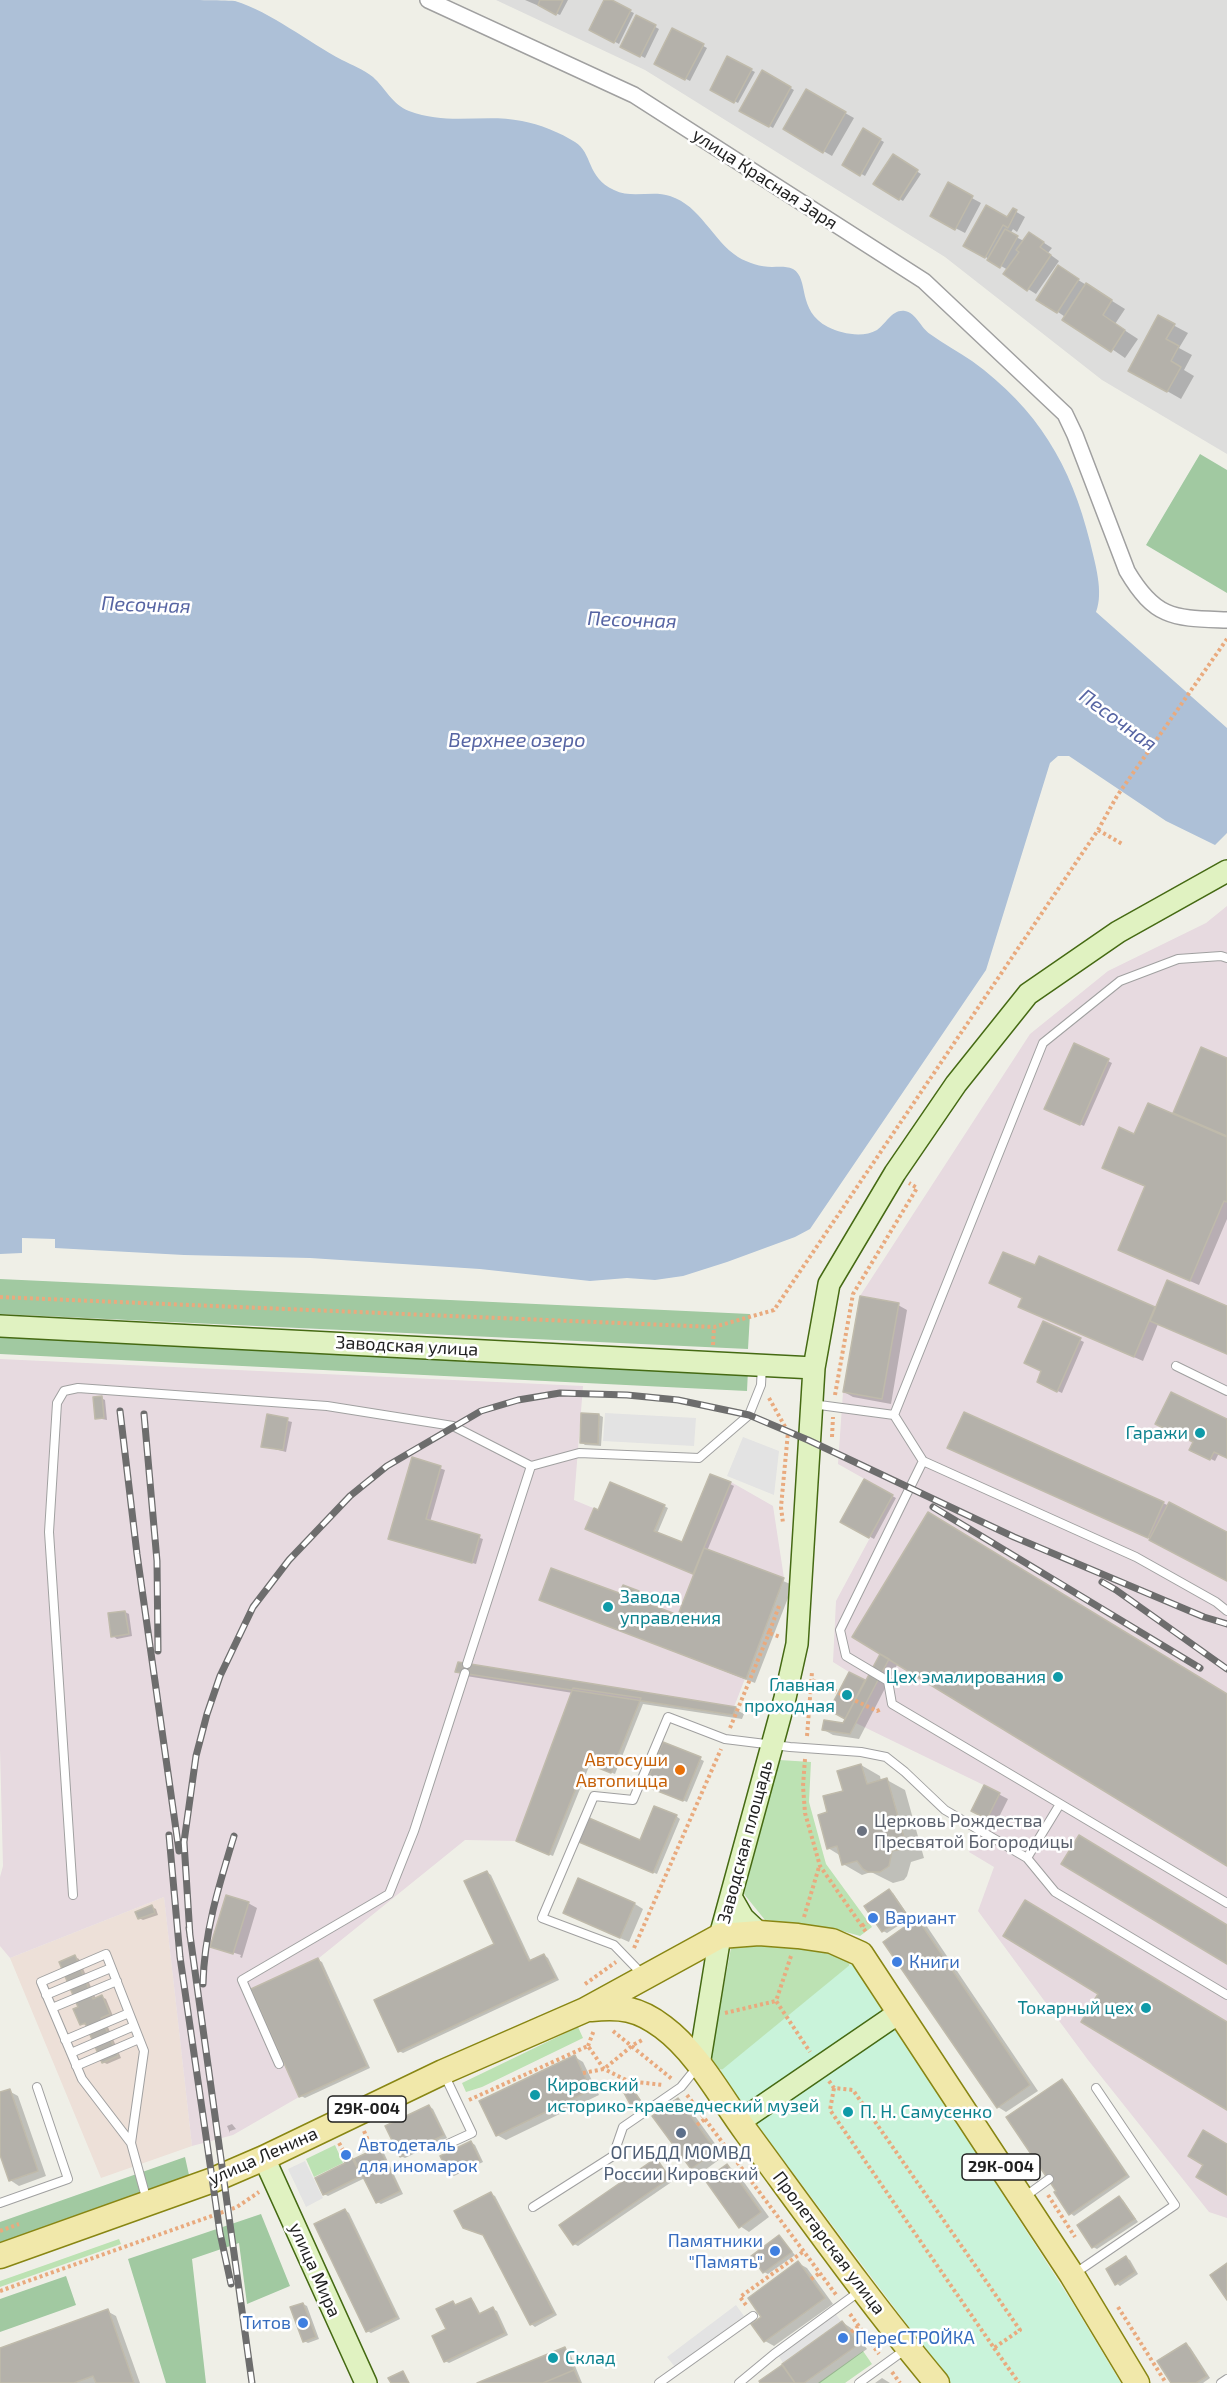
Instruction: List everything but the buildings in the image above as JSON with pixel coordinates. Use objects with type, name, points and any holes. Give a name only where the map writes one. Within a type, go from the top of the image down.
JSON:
[{"type":"main road","name":"Заводская площадь","points":[[867,1947],[798,1936],[759,1933],[720,1936],[770,1745],[785,1698],[797,1644],[814,1368],[830,1284],[895,1173],[956,1084],[1028,994],[1118,932],[1227,871]]},
{"type":"main road","name":"Заводская улица","points":[[0,1326],[762,1375],[814,1368]]},
{"type":"main road","points":[[731,1897],[743,1918],[759,1933]]},
{"type":"main road","points":[[699,2065],[720,1936]]},
{"type":"main road","name":"29К-004","points":[[589,2020],[645,1977],[720,1936]]},
{"type":"main road","name":"29К-004","points":[[867,1947],[900,2012],[1072,2275],[1137,2383]]},
{"type":"main road","name":"Пролетарская улица","points":[[589,2020],[615,2007],[641,2012],[664,2028],[699,2065],[863,2288],[937,2383]]},
{"type":"main road","points":[[739,2122],[900,2012]]},
{"type":"main road","name":"улица Ленина","points":[[2,2247],[147,2203],[213,2180],[443,2072],[589,2020]]},
{"type":"main road","name":"улица Мира","points":[[264,2158],[366,2383]]},
{"type":"street","name":"улица Красная Заря","points":[[428,0],[634,95],[924,281],[1065,414],[1076,435],[1127,571],[1151,604],[1181,619],[1227,620]]},
{"type":"lane","points":[[894,1415],[1043,1044],[1120,981],[1178,959],[1221,956],[1227,958]]},
{"type":"lane","points":[[1176,1366],[1227,1390]]},
{"type":"lane","points":[[73,1895],[50,1532],[57,1403],[64,1390],[78,1388],[327,1406],[453,1426],[531,1466],[579,1453],[699,1458],[749,1415],[762,1375]]},
{"type":"lane","points":[[811,1404],[894,1415]]},
{"type":"lane","points":[[894,1415],[923,1461],[1136,1557],[1216,1602],[1227,1611]]},
{"type":"lane","points":[[923,1461],[840,1630],[846,1656],[888,1681],[892,1704],[1227,1903]]},
{"type":"lane","points":[[467,1664],[531,1466]]},
{"type":"lane","points":[[279,2064],[242,1980],[389,1894],[414,1831],[465,1673]]},
{"type":"lane","points":[[645,1977],[614,1945],[542,1918],[594,1796],[633,1800],[668,1717],[725,1739],[861,1752],[886,1757],[945,1810],[1027,1858],[1055,1892],[1227,1995]]},
{"type":"lane","points":[[1027,1858],[1060,1804]]},
{"type":"lane","points":[[131,2143],[144,2051],[106,1954],[41,1982],[82,2079],[131,2143],[147,2203]]},
{"type":"lane","points":[[46,1995],[111,1968]]},
{"type":"lane","points":[[52,2008],[117,1981]]},
{"type":"lane","points":[[65,2040],[129,2013]]},
{"type":"lane","points":[[71,2053],[134,2026]]},
{"type":"lane","points":[[76,2066],[139,2039]]},
{"type":"lane","points":[[533,2207],[613,2156],[623,2127],[681,2087],[699,2065]]},
{"type":"lane","points":[[443,2072],[472,2133],[447,2144]]},
{"type":"lane","points":[[0,2203],[68,2179],[37,2087]]},
{"type":"lane","points":[[1072,2275],[1175,2205],[1096,2088]]},
{"type":"lane","points":[[1022,2198],[1049,2179]]},
{"type":"lane","points":[[739,2383],[863,2288]]},
{"type":"lane","points":[[659,2383],[753,2316]]},
{"type":"lane","points":[[859,2383],[885,2362],[908,2348]]},
{"type":"lane","points":[[1221,2383],[1227,2379]]},
{"type":"path","points":[[0,1297],[714,1327],[774,1310],[1098,830],[1117,796],[1227,639]]},
{"type":"path","points":[[1098,830],[1124,845]]},
{"type":"path","points":[[831,1441],[835,1394],[854,1294],[917,1188],[895,1173]]},
{"type":"path","points":[[762,1375],[788,1432],[781,1507],[784,1530]]},
{"type":"path","points":[[588,2046],[589,2020],[577,1989],[636,1946],[782,1599]]},
{"type":"path","points":[[767,1632],[797,1644]]},
{"type":"path","points":[[813,1670],[803,1786],[806,1813],[820,1866],[862,1926],[867,1947]]},
{"type":"path","points":[[812,1680],[877,1711],[892,1704]]},
{"type":"path","points":[[815,2059],[776,2001],[820,1866]]},
{"type":"path","points":[[862,1926],[873,1918]]},
{"type":"path","points":[[589,2020],[600,2029]]},
{"type":"path","points":[[606,2028],[616,2032],[681,2087],[804,2250],[900,2383]]},
{"type":"path","points":[[828,2079],[834,2088],[830,2110],[1019,2383]]},
{"type":"path","points":[[834,2088],[853,2091],[1020,2330],[994,2348]]},
{"type":"path","points":[[697,2124],[705,2119]]},
{"type":"path","points":[[363,2131],[372,2150]]},
{"type":"path","points":[[339,2143],[346,2155]]},
{"type":"path","points":[[0,2291],[237,2207]]},
{"type":"path","points":[[1067,2225],[1074,2221]]},
{"type":"path","points":[[2,2247],[22,2224]]},
{"type":"path","points":[[753,2316],[740,2297],[804,2250]]},
{"type":"path","points":[[811,2279],[820,2273]]},
{"type":"path","points":[[851,2332],[859,2326]]},
{"type":"shaded area","points":[[496,0],[1227,0],[1227,454],[1102,380],[945,257],[645,70]]},
{"type":"shaded area","points":[[1227,906],[1227,2218],[1209,2212],[1088,2060],[978,1911],[994,1867],[969,1852],[1000,1793],[829,1710],[849,1672],[833,1662],[836,1601],[893,1495],[838,1464],[843,1392],[860,1296],[1030,1034],[1108,971],[1206,923]]},
{"type":"shaded area","points":[[0,1359],[583,1386],[574,1500],[598,1510],[610,1482],[665,1505],[654,1531],[682,1542],[731,1482],[773,1506],[784,1578],[734,1707],[736,1707],[733,1715],[572,1690],[516,1841],[465,1840],[319,1958],[367,2066],[299,2097],[233,2135],[192,2146],[164,1897],[10,1958],[0,1946],[0,1877],[3,1866],[0,1749]]},
{"type":"shaded area","points":[[605,1413],[696,1418],[694,1446],[603,1441]]},
{"type":"shaded area","points":[[743,1437],[779,1451],[774,1495],[727,1476]]},
{"type":"shaded area","points":[[164,1897],[192,2146],[101,2178],[10,1958]]},
{"type":"shaded area","points":[[305,2161],[323,2198],[306,2207],[288,2169]]},
{"type":"shaded area","points":[[736,2305],[744,2316],[675,2367],[667,2357]]},
{"type":"shaded area","points":[[834,2312],[841,2321],[783,2363],[777,2353]]},
{"type":"green space","points":[[1200,454],[1227,470],[1227,593],[1146,545]]},
{"type":"green space","points":[[0,1279],[750,1314],[748,1349],[0,1314]]},
{"type":"green space","points":[[0,1332],[748,1370],[747,1391],[0,1354]]},
{"type":"green space","points":[[779,1760],[811,1762],[809,1802],[826,1864],[872,1927],[860,1936],[832,1928],[765,1920],[744,1894]]},
{"type":"green space","points":[[761,1945],[817,1951],[850,1961],[831,2067],[811,2081],[717,2069],[710,2059],[731,1948]]},
{"type":"green space","points":[[851,1964],[857,1968],[1072,2302],[1121,2383],[951,2383],[718,2073]]},
{"type":"green space","points":[[578,2027],[583,2038],[482,2087],[466,2092],[462,2083]]},
{"type":"green space","points":[[335,2145],[343,2163],[314,2177],[306,2159]]},
{"type":"green space","points":[[185,2157],[189,2175],[0,2243],[0,2222]]},
{"type":"green space","points":[[261,2214],[290,2286],[247,2304],[239,2243],[192,2259],[206,2383],[166,2383],[128,2259]]},
{"type":"green space","points":[[119,2239],[121,2244],[0,2287],[0,2281]]},
{"type":"green space","points":[[66,2276],[76,2305],[0,2332],[0,2299]]},
{"type":"green space","points":[[863,2351],[872,2364],[845,2383],[818,2383]]},
{"type":"water","name":"Верхнее озеро","points":[[0,0],[235,1],[262,12],[373,77],[398,105],[409,111],[439,118],[508,119],[557,132],[581,147],[594,172],[605,185],[621,193],[670,196],[690,207],[721,242],[738,257],[750,263],[768,267],[793,269],[801,280],[811,312],[828,327],[840,332],[865,334],[877,330],[896,312],[909,312],[930,334],[995,379],[1016,399],[1049,441],[1073,488],[1090,542],[1099,587],[1096,612],[1227,728],[1227,833],[1215,845],[1166,821],[1069,756],[1058,756],[1050,763],[986,970],[810,1229],[795,1237],[727,1262],[683,1276],[655,1280],[627,1278],[590,1281],[480,1269],[310,1258],[184,1255],[55,1248],[55,1239],[22,1238],[22,1253],[0,1254]]},
{"type":"railway","points":[[190,1936],[184,1842],[196,1756],[220,1676],[253,1607],[289,1560],[350,1496],[387,1466],[481,1411],[518,1400],[560,1393],[627,1395],[678,1400],[749,1415],[808,1440],[1014,1537],[1204,1617],[1227,1624]]},
{"type":"railway","points":[[120,1411],[137,1554],[179,1851]]},
{"type":"railway","points":[[144,1414],[157,1561],[158,1651]]},
{"type":"railway","points":[[933,1507],[1200,1668]]},
{"type":"railway","points":[[1102,1582],[1227,1669]]},
{"type":"railway","points":[[169,1835],[180,1957],[220,2233],[231,2284]]},
{"type":"railway","points":[[203,1984],[209,1928],[234,1836]]},
{"type":"railway","points":[[189,1928],[252,2383]]},
{"type":"place","name":"Гаражи","points":[[1200,1433]]},
{"type":"place","name":"Завода управления","points":[[608,1607]]},
{"type":"place","name":"Цех эмалирования","points":[[1058,1677]]},
{"type":"place","name":"Главная проходная","points":[[847,1695]]},
{"type":"place","name":"Автосуши Автопицца","points":[[680,1770]]},
{"type":"place","name":"Церковь Рождества Пресвятой Богородицы","points":[[862,1831]]},
{"type":"place","name":"Вариант","points":[[873,1918]]},
{"type":"place","name":"Книги","points":[[897,1962]]},
{"type":"place","name":"Токарный цех","points":[[1146,2008]]},
{"type":"place","name":"Кировский историко-краеведческий музей","points":[[535,2095]]},
{"type":"place","name":"П. Н. Самусенко","points":[[848,2112]]},
{"type":"place","name":"ОГИБДД МОМВД России Кировский","points":[[681,2133]]},
{"type":"place","name":"Автодеталь для иномарок","points":[[346,2155]]},
{"type":"place","name":"Памятники \"Память\"","points":[[775,2251]]},
{"type":"place","name":"Титов","points":[[303,2323]]},
{"type":"place","name":"ПереСТРОЙКА","points":[[843,2338]]},
{"type":"place","name":"Склад","points":[[553,2358]]},
{"type":"water label","name":"Песочная","points":[[146,605]]},
{"type":"water label","name":"Песочная","points":[[632,620]]},
{"type":"water label","name":"Песочная","points":[[1118,720]]}]
